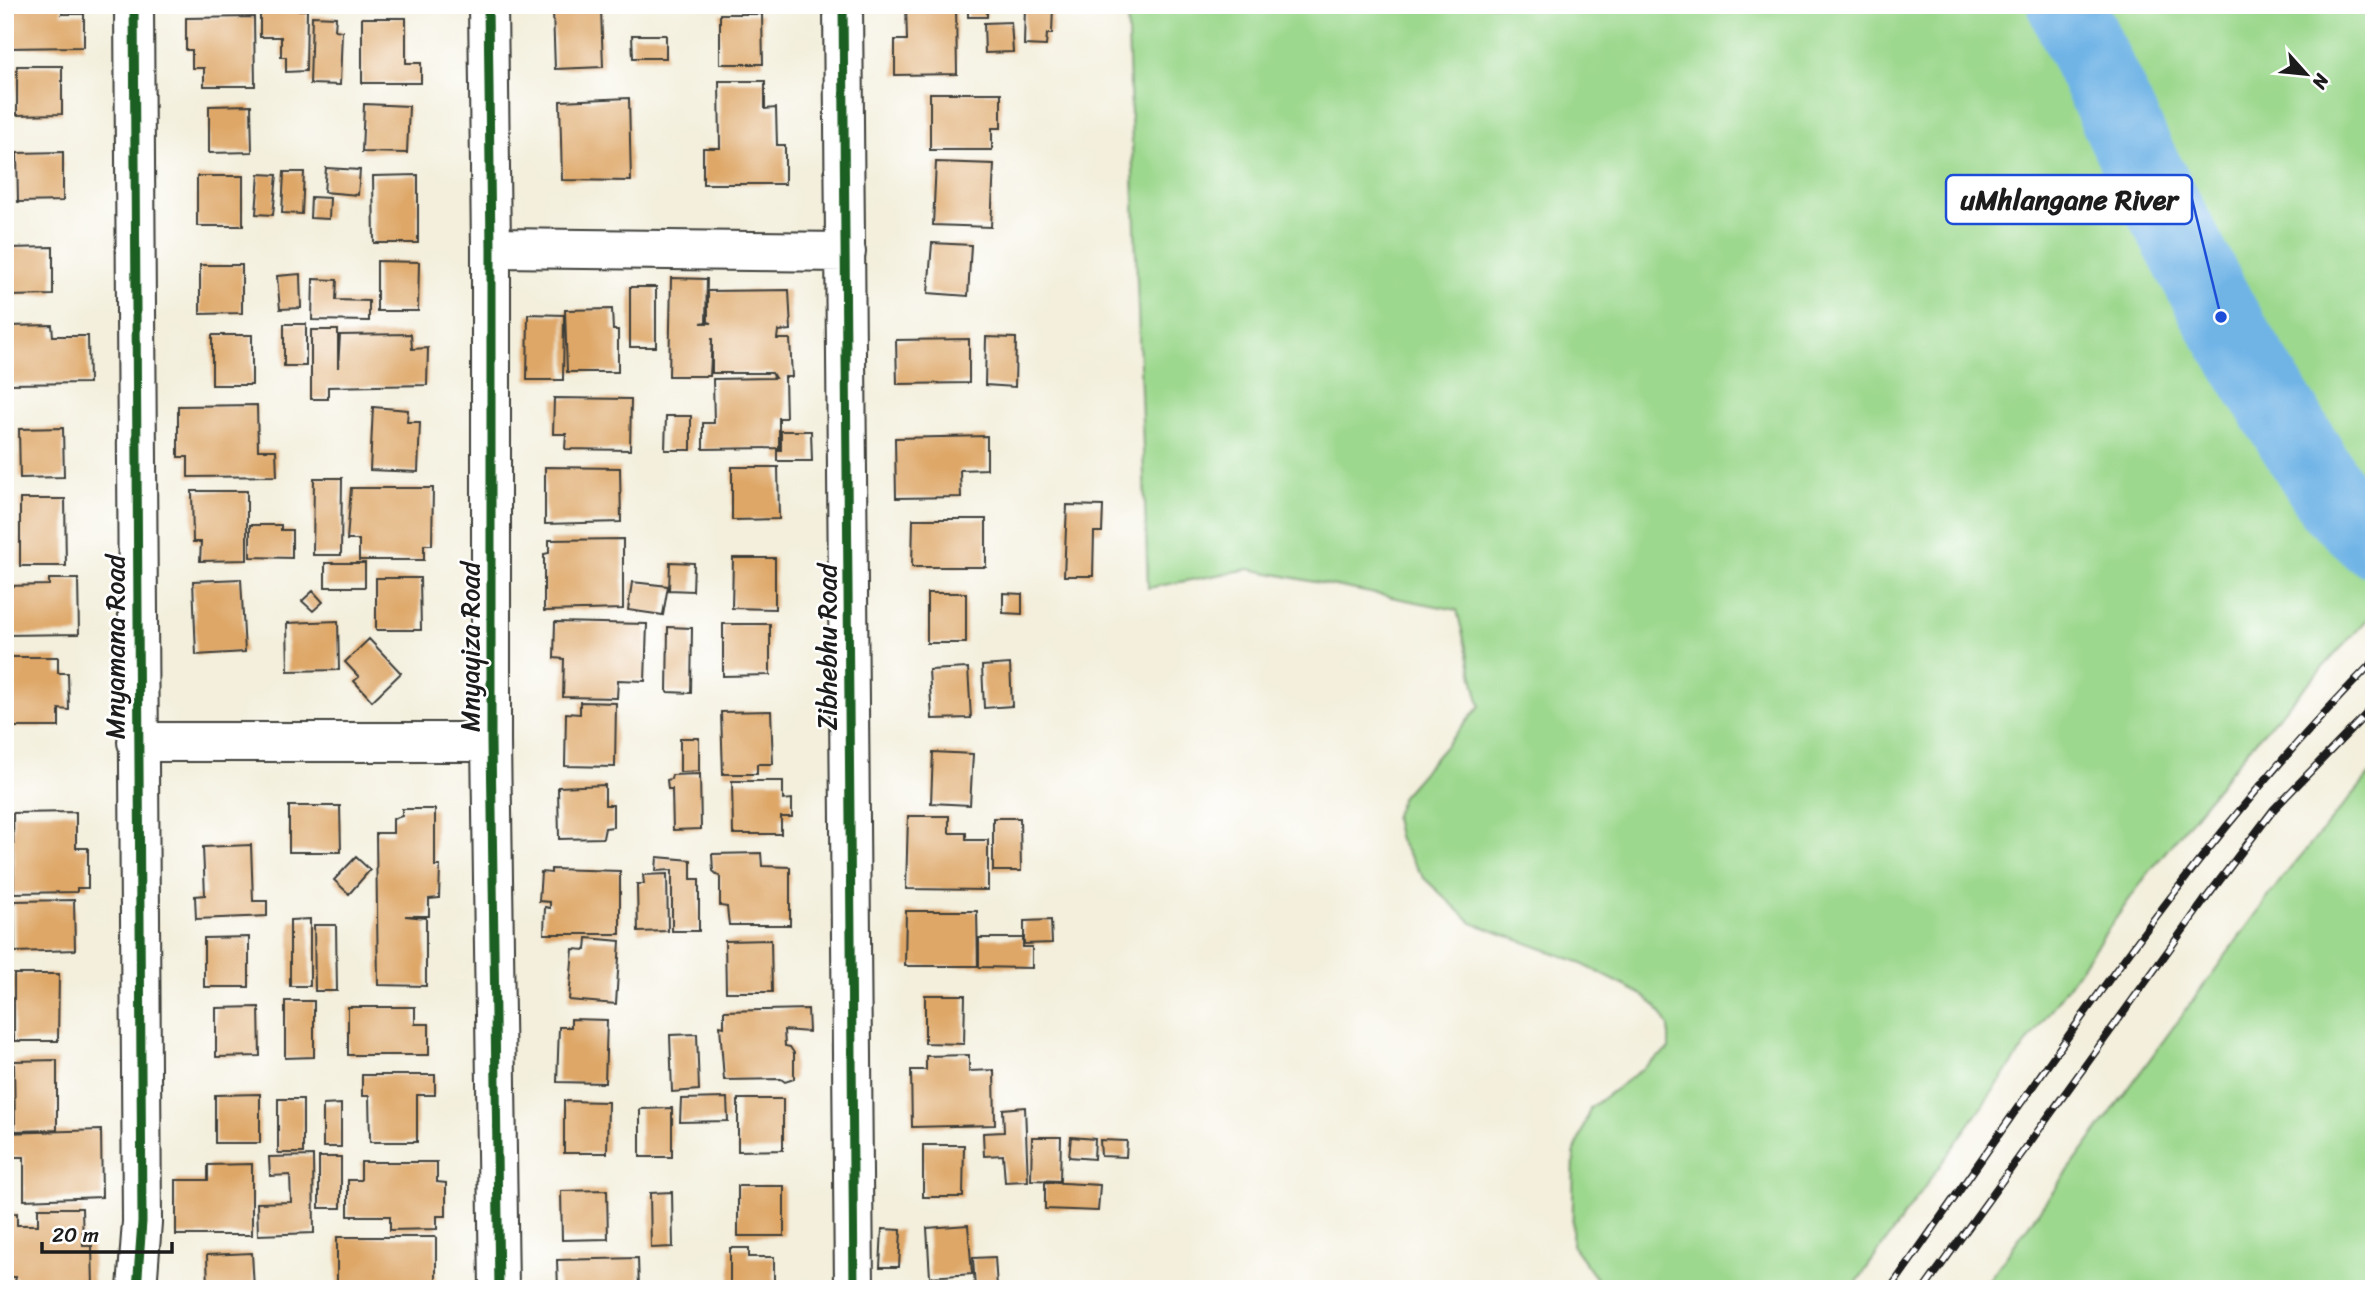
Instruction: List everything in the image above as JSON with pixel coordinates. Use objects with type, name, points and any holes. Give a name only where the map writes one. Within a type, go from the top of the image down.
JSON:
[{"type":"street","name":"Mnyamana Road","points":[[134,5],[136,742],[142,1222],[137,1289]]},
{"type":"street","name":"Mnyayiza Road","points":[[488,5],[491,742],[499,1289]]},
{"type":"street","name":"Zibhebhu Road","points":[[844,5],[854,1289]]},
{"type":"street","points":[[491,248],[846,252]]},
{"type":"street","name":"Mnyayiza Road","points":[[136,742],[491,742]]},
{"type":"green space","points":[[1127,5],[2374,5],[2374,612],[2248,749],[2146,876],[1852,1289],[1613,1289],[1597,1279],[1572,1245],[1574,1154],[1590,1108],[1669,1049],[1669,1026],[1656,1006],[1639,993],[1576,961],[1472,923],[1424,878],[1399,840],[1394,818],[1402,796],[1480,706],[1457,610],[1249,569],[1148,588]]},
{"type":"green space","points":[[2374,770],[2374,1289],[1982,1289],[2283,877]]},
{"type":"building","points":[[5,5],[62,5],[62,14],[84,14],[84,47],[5,48]]},
{"type":"building","points":[[906,5],[956,5],[957,74],[895,75],[895,40],[907,40]]},
{"type":"building","points":[[968,5],[987,5],[987,17],[968,17]]},
{"type":"building","points":[[1025,5],[1053,5],[1052,34],[1047,34],[1046,46],[1024,45]]},
{"type":"building","points":[[601,9],[603,67],[555,69],[553,11]]},
{"type":"building","points":[[260,10],[307,10],[306,71],[286,72],[286,57],[281,57],[281,37],[260,37]]},
{"type":"building","points":[[720,14],[762,14],[763,64],[720,64]]},
{"type":"building","points":[[312,16],[336,17],[335,30],[342,31],[340,85],[310,84]]},
{"type":"building","points":[[254,17],[255,86],[204,86],[204,68],[192,68],[192,50],[186,50],[186,18]]},
{"type":"building","points":[[362,18],[406,18],[406,63],[421,63],[421,83],[362,83]]},
{"type":"building","points":[[1011,22],[1013,52],[985,53],[984,23]]},
{"type":"building","points":[[632,35],[666,35],[666,58],[633,58]]},
{"type":"building","points":[[17,66],[62,66],[62,114],[17,115]]},
{"type":"building","points":[[719,81],[765,81],[765,109],[776,108],[777,145],[785,145],[785,184],[703,184],[703,148],[720,148]]},
{"type":"building","points":[[930,93],[1001,93],[1001,128],[992,128],[992,150],[930,150]]},
{"type":"building","points":[[629,98],[631,181],[562,180],[560,101]]},
{"type":"building","points":[[364,104],[409,106],[407,153],[362,152]]},
{"type":"building","points":[[251,105],[252,152],[209,153],[209,106]]},
{"type":"building","points":[[63,152],[63,201],[18,202],[17,153]]},
{"type":"building","points":[[936,162],[994,164],[991,227],[933,225]]},
{"type":"building","points":[[326,168],[360,170],[358,195],[324,192]]},
{"type":"building","points":[[284,172],[304,172],[302,214],[282,213]]},
{"type":"building","points":[[259,174],[277,175],[273,215],[256,214]]},
{"type":"building","points":[[418,175],[418,243],[374,243],[373,176]]},
{"type":"building","points":[[197,176],[243,176],[243,226],[197,226]]},
{"type":"building","points":[[311,197],[330,198],[329,219],[310,218]]},
{"type":"building","points":[[932,243],[971,245],[968,296],[928,293]]},
{"type":"building","points":[[53,247],[53,295],[9,296],[8,248]]},
{"type":"building","points":[[377,261],[419,262],[418,311],[377,311]]},
{"type":"building","points":[[200,265],[242,265],[242,313],[200,314]]},
{"type":"building","points":[[300,274],[301,308],[280,309],[277,276]]},
{"type":"building","points":[[671,278],[707,279],[706,322],[701,323],[712,323],[708,322],[708,291],[789,290],[791,330],[778,331],[777,339],[790,339],[792,377],[785,377],[786,418],[779,418],[779,448],[703,449],[703,423],[714,423],[713,379],[775,378],[772,373],[712,373],[712,338],[710,376],[669,376]]},
{"type":"building","points":[[313,279],[337,280],[336,300],[369,301],[369,321],[312,320]]},
{"type":"building","points":[[630,287],[656,287],[656,347],[630,347]]},
{"type":"building","points":[[612,309],[613,330],[618,330],[618,372],[567,372],[565,310]]},
{"type":"building","points":[[528,314],[564,315],[563,380],[527,380]]},
{"type":"building","points":[[284,324],[306,324],[306,366],[284,366]]},
{"type":"building","points":[[52,325],[53,336],[88,336],[89,383],[9,384],[9,326]]},
{"type":"building","points":[[311,330],[338,330],[338,368],[340,335],[411,334],[412,349],[428,348],[427,385],[328,387],[328,399],[311,399]]},
{"type":"building","points":[[212,335],[252,335],[252,385],[212,385]]},
{"type":"building","points":[[986,337],[1016,338],[1015,387],[985,385]]},
{"type":"building","points":[[969,339],[969,383],[897,384],[896,340]]},
{"type":"building","points":[[554,398],[631,399],[630,450],[565,449],[566,434],[553,434]]},
{"type":"building","points":[[257,405],[258,450],[276,450],[277,476],[188,477],[188,457],[178,457],[178,406]]},
{"type":"building","points":[[373,407],[408,410],[407,422],[420,422],[418,472],[370,470]]},
{"type":"building","points":[[666,416],[691,416],[691,450],[665,450]]},
{"type":"building","points":[[63,428],[64,477],[20,478],[19,429]]},
{"type":"building","points":[[781,431],[811,431],[812,461],[777,461],[777,450],[781,450]]},
{"type":"building","points":[[987,436],[987,469],[960,470],[961,497],[896,498],[895,438]]},
{"type":"building","points":[[545,467],[620,468],[621,522],[545,524]]},
{"type":"building","points":[[732,467],[778,467],[779,519],[732,520]]},
{"type":"building","points":[[314,478],[342,478],[341,555],[313,555]]},
{"type":"building","points":[[351,488],[433,488],[432,545],[424,545],[424,560],[359,560],[359,540],[347,540]]},
{"type":"building","points":[[192,491],[247,491],[247,560],[200,561],[201,542],[193,542]]},
{"type":"building","points":[[20,499],[65,499],[66,566],[20,566]]},
{"type":"building","points":[[1067,505],[1103,506],[1102,532],[1094,532],[1093,576],[1064,576]]},
{"type":"building","points":[[913,519],[986,519],[986,567],[912,567]]},
{"type":"building","points":[[250,525],[281,525],[281,530],[292,530],[292,558],[250,557]]},
{"type":"building","points":[[623,539],[623,609],[544,611],[544,554],[549,553],[549,540]]},
{"type":"building","points":[[733,558],[775,558],[775,609],[732,608]]},
{"type":"building","points":[[670,562],[694,563],[693,591],[669,590]]},
{"type":"building","points":[[325,563],[365,563],[365,587],[325,587]]},
{"type":"building","points":[[376,578],[420,578],[421,630],[376,630]]},
{"type":"building","points":[[49,579],[78,579],[79,634],[5,635],[5,586],[49,585]]},
{"type":"building","points":[[241,579],[245,652],[196,655],[193,581]]},
{"type":"building","points":[[632,582],[668,586],[663,615],[628,610]]},
{"type":"building","points":[[313,591],[323,602],[313,611],[302,601]]},
{"type":"building","points":[[927,593],[966,593],[966,643],[927,643]]},
{"type":"building","points":[[1003,593],[1022,594],[1022,614],[1003,613]]},
{"type":"building","points":[[338,621],[339,670],[288,671],[287,623]]},
{"type":"building","points":[[555,622],[647,624],[645,681],[618,680],[617,698],[563,697],[564,659],[554,658]]},
{"type":"building","points":[[723,624],[770,624],[770,675],[723,676]]},
{"type":"building","points":[[668,627],[692,628],[691,693],[667,692]]},
{"type":"building","points":[[369,639],[401,673],[372,701],[354,681],[359,677],[345,662]]},
{"type":"building","points":[[9,657],[58,657],[58,673],[68,673],[69,710],[59,709],[59,727],[5,727],[5,664],[8,664]]},
{"type":"building","points":[[1010,664],[1012,706],[984,708],[982,666]]},
{"type":"building","points":[[968,668],[971,718],[932,719],[929,670]]},
{"type":"building","points":[[580,702],[616,703],[615,767],[565,766],[566,713],[580,714]]},
{"type":"building","points":[[771,711],[773,764],[757,764],[757,774],[723,774],[721,712]]},
{"type":"building","points":[[680,738],[699,738],[699,771],[680,772]]},
{"type":"building","points":[[933,752],[973,754],[970,805],[931,803]]},
{"type":"building","points":[[700,774],[701,829],[673,830],[672,789],[668,789],[667,780],[671,779],[672,775]]},
{"type":"building","points":[[732,781],[783,781],[783,800],[792,799],[792,817],[781,817],[781,834],[733,834]]},
{"type":"building","points":[[605,785],[605,805],[613,805],[613,827],[605,828],[603,838],[559,839],[558,787]]},
{"type":"building","points":[[289,806],[340,806],[341,852],[289,852]]},
{"type":"building","points":[[402,809],[435,809],[435,866],[440,866],[439,898],[429,899],[429,916],[405,916],[426,918],[426,986],[378,985],[376,833],[393,833],[393,819],[402,816]]},
{"type":"building","points":[[76,812],[76,848],[88,848],[88,888],[77,888],[77,892],[14,893],[13,813]]},
{"type":"building","points":[[5,813],[10,813],[12,890],[5,890]]},
{"type":"building","points":[[908,816],[949,816],[949,833],[966,833],[966,840],[988,840],[988,890],[906,889]]},
{"type":"building","points":[[993,818],[1020,818],[1021,871],[993,871]]},
{"type":"building","points":[[251,845],[253,901],[267,901],[267,916],[196,919],[195,896],[205,895],[203,847]]},
{"type":"building","points":[[761,853],[762,866],[790,867],[790,925],[729,925],[727,907],[720,906],[720,877],[713,871],[712,854]]},
{"type":"building","points":[[356,857],[370,870],[349,894],[334,880]]},
{"type":"building","points":[[657,857],[691,860],[691,879],[699,879],[699,931],[672,931],[672,870],[656,871]]},
{"type":"building","points":[[551,869],[620,871],[620,934],[544,934],[545,907],[550,908],[550,902],[539,901],[541,872],[551,873]]},
{"type":"building","points":[[667,874],[668,931],[638,932],[637,884],[644,884],[643,875]]},
{"type":"building","points":[[74,900],[75,950],[15,952],[14,901]]},
{"type":"building","points":[[906,911],[977,911],[978,966],[905,966]]},
{"type":"building","points":[[310,919],[310,986],[290,986],[290,920]]},
{"type":"building","points":[[1051,920],[1052,943],[1024,944],[1024,921]]},
{"type":"building","points":[[314,925],[336,925],[337,991],[315,991]]},
{"type":"building","points":[[249,937],[249,987],[204,987],[204,938]]},
{"type":"building","points":[[587,938],[620,941],[616,1004],[569,1000],[573,949],[586,950]]},
{"type":"building","points":[[979,938],[1023,938],[1023,947],[1032,947],[1032,968],[979,967]]},
{"type":"building","points":[[771,940],[772,992],[726,992],[725,941]]},
{"type":"building","points":[[14,974],[59,974],[58,1041],[14,1041]]},
{"type":"building","points":[[925,995],[965,995],[964,1044],[925,1043]]},
{"type":"building","points":[[285,1001],[314,1001],[314,1057],[285,1058]]},
{"type":"building","points":[[259,1007],[260,1056],[216,1057],[216,1008]]},
{"type":"building","points":[[348,1007],[415,1007],[415,1024],[429,1024],[429,1055],[348,1055]]},
{"type":"building","points":[[808,1009],[809,1032],[784,1030],[785,1046],[790,1047],[794,1053],[794,1079],[785,1082],[781,1079],[724,1080],[720,1026],[724,1027],[724,1011]]},
{"type":"building","points":[[571,1019],[607,1020],[605,1083],[557,1082],[559,1027],[571,1027]]},
{"type":"building","points":[[697,1034],[699,1090],[672,1092],[670,1035]]},
{"type":"building","points":[[969,1055],[969,1071],[994,1070],[995,1125],[912,1127],[911,1070],[926,1070],[926,1056]]},
{"type":"building","points":[[57,1060],[57,1130],[15,1131],[14,1061]]},
{"type":"building","points":[[362,1075],[435,1075],[435,1095],[417,1095],[417,1142],[370,1142],[369,1096],[362,1096]]},
{"type":"building","points":[[260,1094],[260,1143],[215,1143],[215,1095]]},
{"type":"building","points":[[727,1098],[728,1121],[680,1122],[681,1099]]},
{"type":"building","points":[[278,1099],[303,1099],[303,1153],[278,1153]]},
{"type":"building","points":[[738,1099],[783,1099],[783,1150],[738,1151]]},
{"type":"building","points":[[564,1101],[608,1102],[607,1153],[564,1153]]},
{"type":"building","points":[[341,1104],[341,1147],[323,1147],[323,1105]]},
{"type":"building","points":[[1025,1107],[1028,1181],[1005,1182],[1003,1155],[984,1156],[983,1133],[1004,1132],[1003,1109]]},
{"type":"building","points":[[672,1108],[672,1157],[640,1157],[640,1109]]},
{"type":"building","points":[[101,1130],[102,1197],[24,1200],[24,1157],[5,1157],[5,1133]]},
{"type":"building","points":[[1032,1137],[1061,1137],[1060,1181],[1031,1180]]},
{"type":"building","points":[[1071,1137],[1095,1139],[1094,1159],[1069,1157]]},
{"type":"building","points":[[1100,1140],[1127,1141],[1126,1157],[1101,1156]]},
{"type":"building","points":[[923,1145],[964,1145],[963,1197],[923,1197]]},
{"type":"building","points":[[313,1156],[314,1233],[258,1235],[257,1203],[291,1202],[290,1175],[270,1176],[269,1157]]},
{"type":"building","points":[[319,1157],[341,1157],[341,1208],[319,1208]]},
{"type":"building","points":[[361,1162],[437,1162],[437,1182],[446,1183],[446,1216],[437,1216],[437,1229],[390,1230],[390,1216],[348,1216],[348,1180],[361,1180]]},
{"type":"building","points":[[252,1164],[252,1235],[176,1235],[176,1180],[208,1180],[208,1165]]},
{"type":"building","points":[[1045,1182],[1100,1185],[1098,1211],[1045,1209]]},
{"type":"building","points":[[738,1186],[784,1186],[784,1236],[738,1236]]},
{"type":"building","points":[[607,1190],[608,1239],[562,1240],[561,1191]]},
{"type":"building","points":[[672,1192],[673,1247],[651,1248],[650,1193]]},
{"type":"building","points":[[38,1208],[82,1208],[83,1246],[92,1246],[93,1287],[25,1288],[24,1282],[15,1282],[16,1277],[5,1277],[5,1214],[17,1213],[17,1225],[38,1225]]},
{"type":"building","points":[[968,1225],[972,1274],[930,1277],[927,1228]]},
{"type":"building","points":[[882,1229],[901,1230],[899,1267],[880,1267]]},
{"type":"building","points":[[337,1237],[436,1237],[436,1289],[337,1289]]},
{"type":"building","points":[[730,1248],[749,1248],[749,1257],[774,1257],[774,1289],[730,1289]]},
{"type":"building","points":[[252,1253],[254,1289],[208,1289],[207,1255]]},
{"type":"building","points":[[995,1257],[997,1287],[975,1289],[973,1258]]},
{"type":"building","points":[[638,1258],[639,1289],[558,1289],[557,1260]]},
{"type":"waterway","points":[[2066,5],[2139,161],[2221,317],[2335,503],[2374,539]]},
{"type":"railway","points":[[1890,1289],[2061,1046],[2179,886],[2241,808],[2306,733],[2374,661]]},
{"type":"railway","points":[[1924,1289],[2204,901],[2274,809],[2374,706]]},
{"type":"cycle path","points":[[134,5],[142,1222],[137,1289]]},
{"type":"cycle path","points":[[488,5],[491,742],[499,1289]]},
{"type":"cycle path","points":[[843,5],[854,1289]]},
{"type":"place","name":"uMhlangane River","points":[[2221,317]]}]
